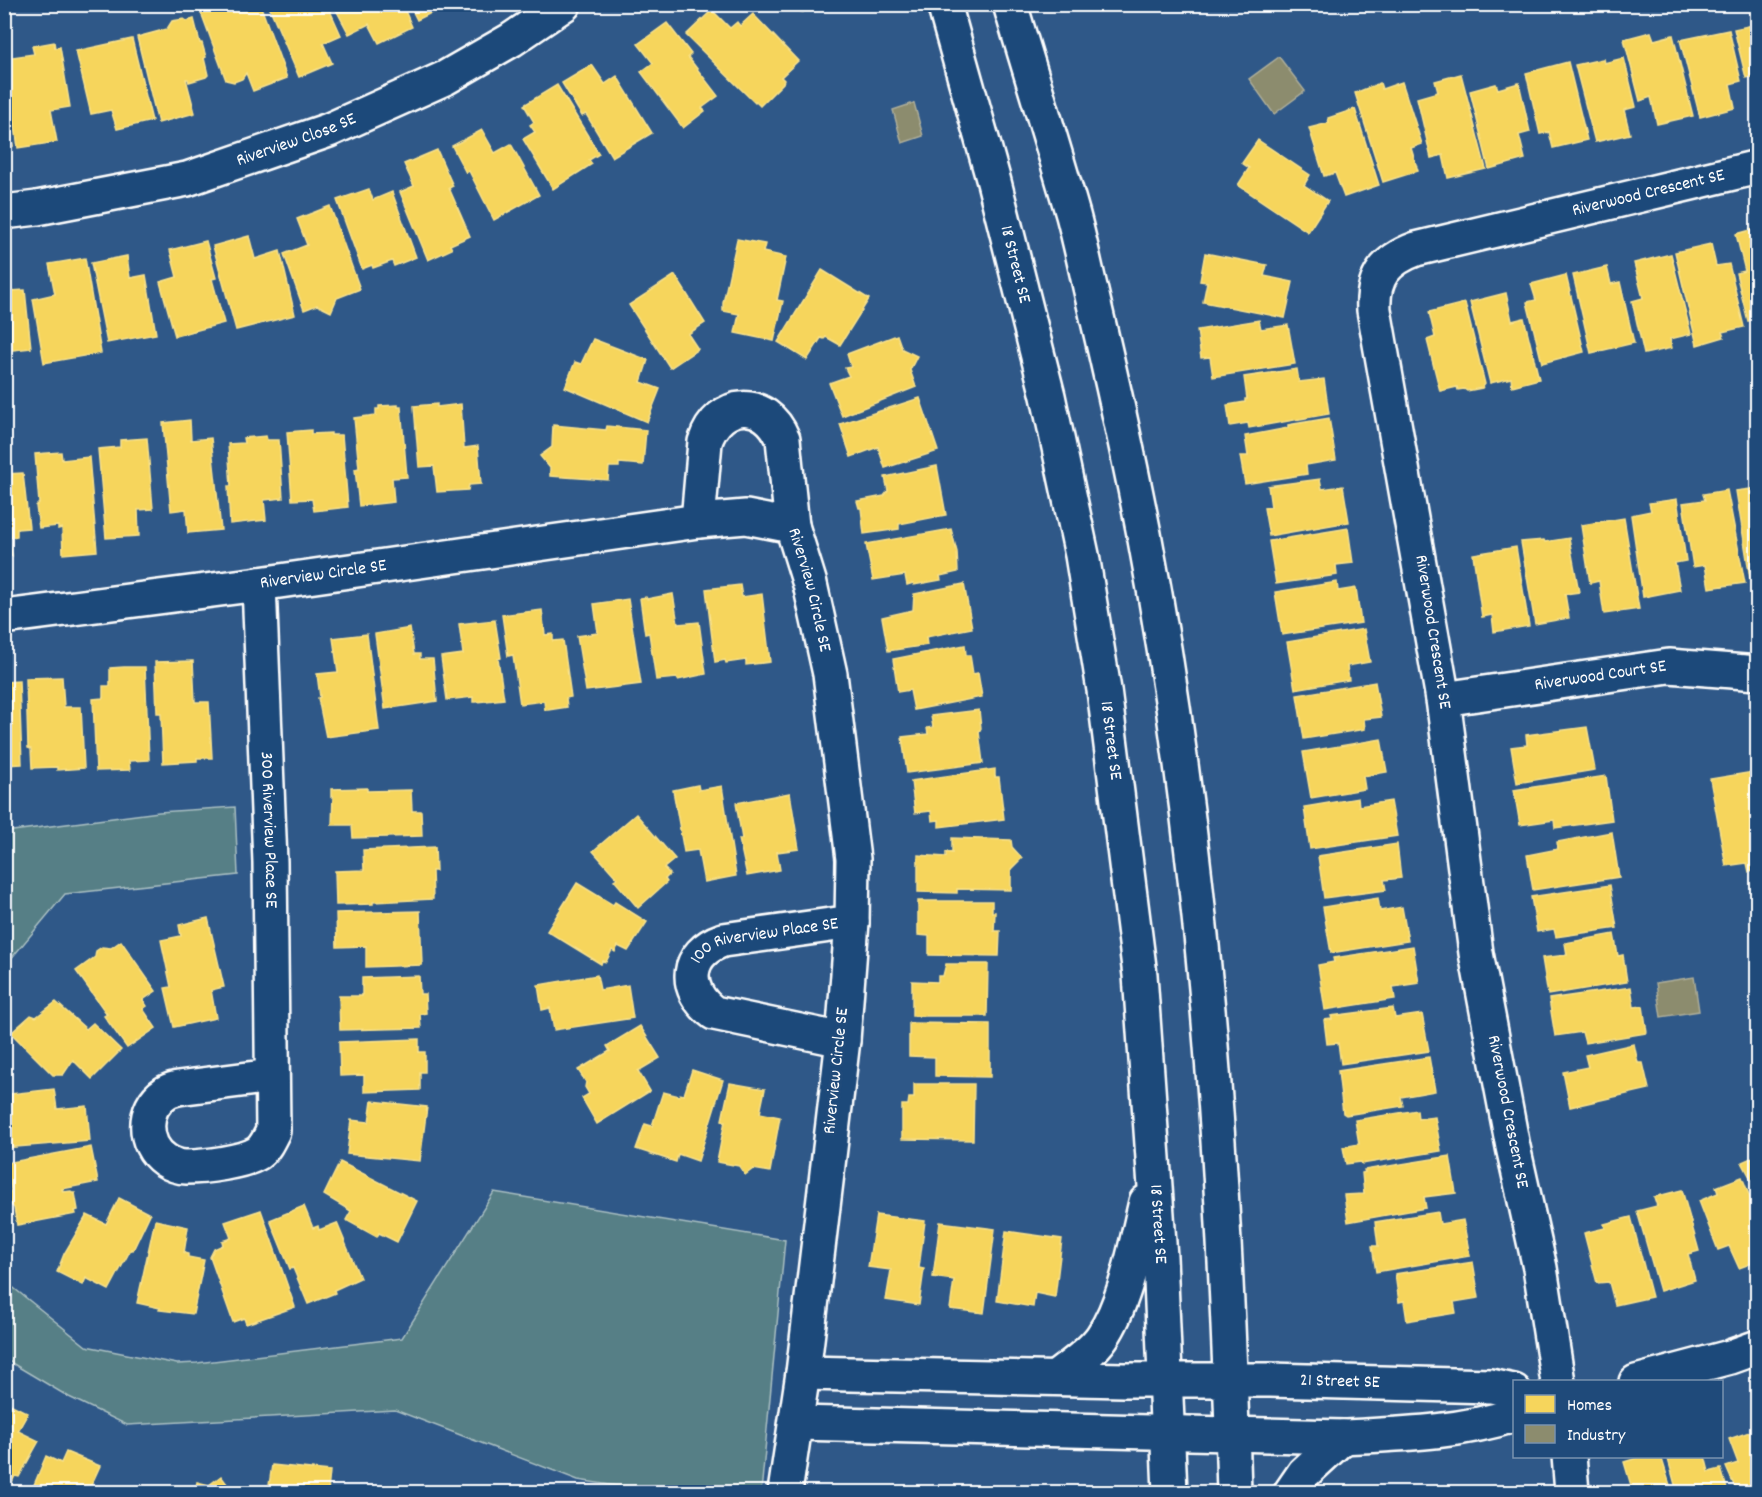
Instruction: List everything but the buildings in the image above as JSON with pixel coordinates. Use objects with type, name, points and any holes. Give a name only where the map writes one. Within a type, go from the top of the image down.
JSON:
[{"type":"street","name":"Riverview Close SE","points":[[4,212],[37,208],[187,178],[329,130],[445,78],[511,40],[564,4]]},
{"type":"street","name":"18 Street SE","points":[[944,4],[997,193],[1048,396],[1082,555],[1104,690],[1140,975],[1154,1168],[1170,1492]]},
{"type":"street","points":[[1010,4],[1074,219],[1113,382],[1144,537],[1186,806],[1207,989],[1223,1216],[1234,1492]]},
{"type":"street","name":"Riverwood Crescent SE","points":[[1558,1380],[1540,1268],[1513,1148],[1476,953],[1443,699],[1374,310],[1374,292],[1380,276],[1389,263],[1401,254],[1416,249],[1758,167]]},
{"type":"street","points":[[698,521],[705,441],[709,430],[724,414],[746,408],[770,417],[780,433],[792,526]]},
{"type":"street","name":"Riverview Circle SE","points":[[4,617],[259,584],[698,521],[746,517],[792,526],[810,584],[830,674],[853,859],[852,922],[843,1040],[804,1373],[785,1492]]},
{"type":"street","name":"300 Riverview Place SE","points":[[259,584],[270,862],[272,1076]]},
{"type":"street","name":"Riverwood Court SE","points":[[1443,699],[1670,666],[1758,673]]},
{"type":"street","name":"100 Riverview Place SE","points":[[843,1040],[714,1012],[696,995],[692,984],[692,972],[702,951],[723,940],[852,922]]},
{"type":"street","points":[[1057,1377],[1085,1355],[1101,1338],[1116,1309],[1134,1253],[1154,1168]]},
{"type":"street","points":[[1644,1380],[1730,1357],[1758,1347]]},
{"type":"street","points":[[804,1373],[1164,1379]]},
{"type":"street","name":"21 Street SE","points":[[1164,1379],[1491,1386],[1513,1391]]},
{"type":"street","points":[[796,1423],[1343,1437],[1432,1433],[1490,1423],[1513,1416]]},
{"type":"street","points":[[1291,1492],[1304,1473],[1343,1437]]},
{"type":"street","points":[[1569,1458],[1572,1492]]},
{"type":"green space","points":[[235,807],[238,875],[65,894],[5,966],[5,832],[159,812]]},
{"type":"green space","points":[[494,1192],[785,1240],[761,1492],[655,1492],[578,1480],[395,1410],[127,1425],[69,1397],[5,1359],[5,1281],[86,1346],[177,1364],[402,1338]]}]
